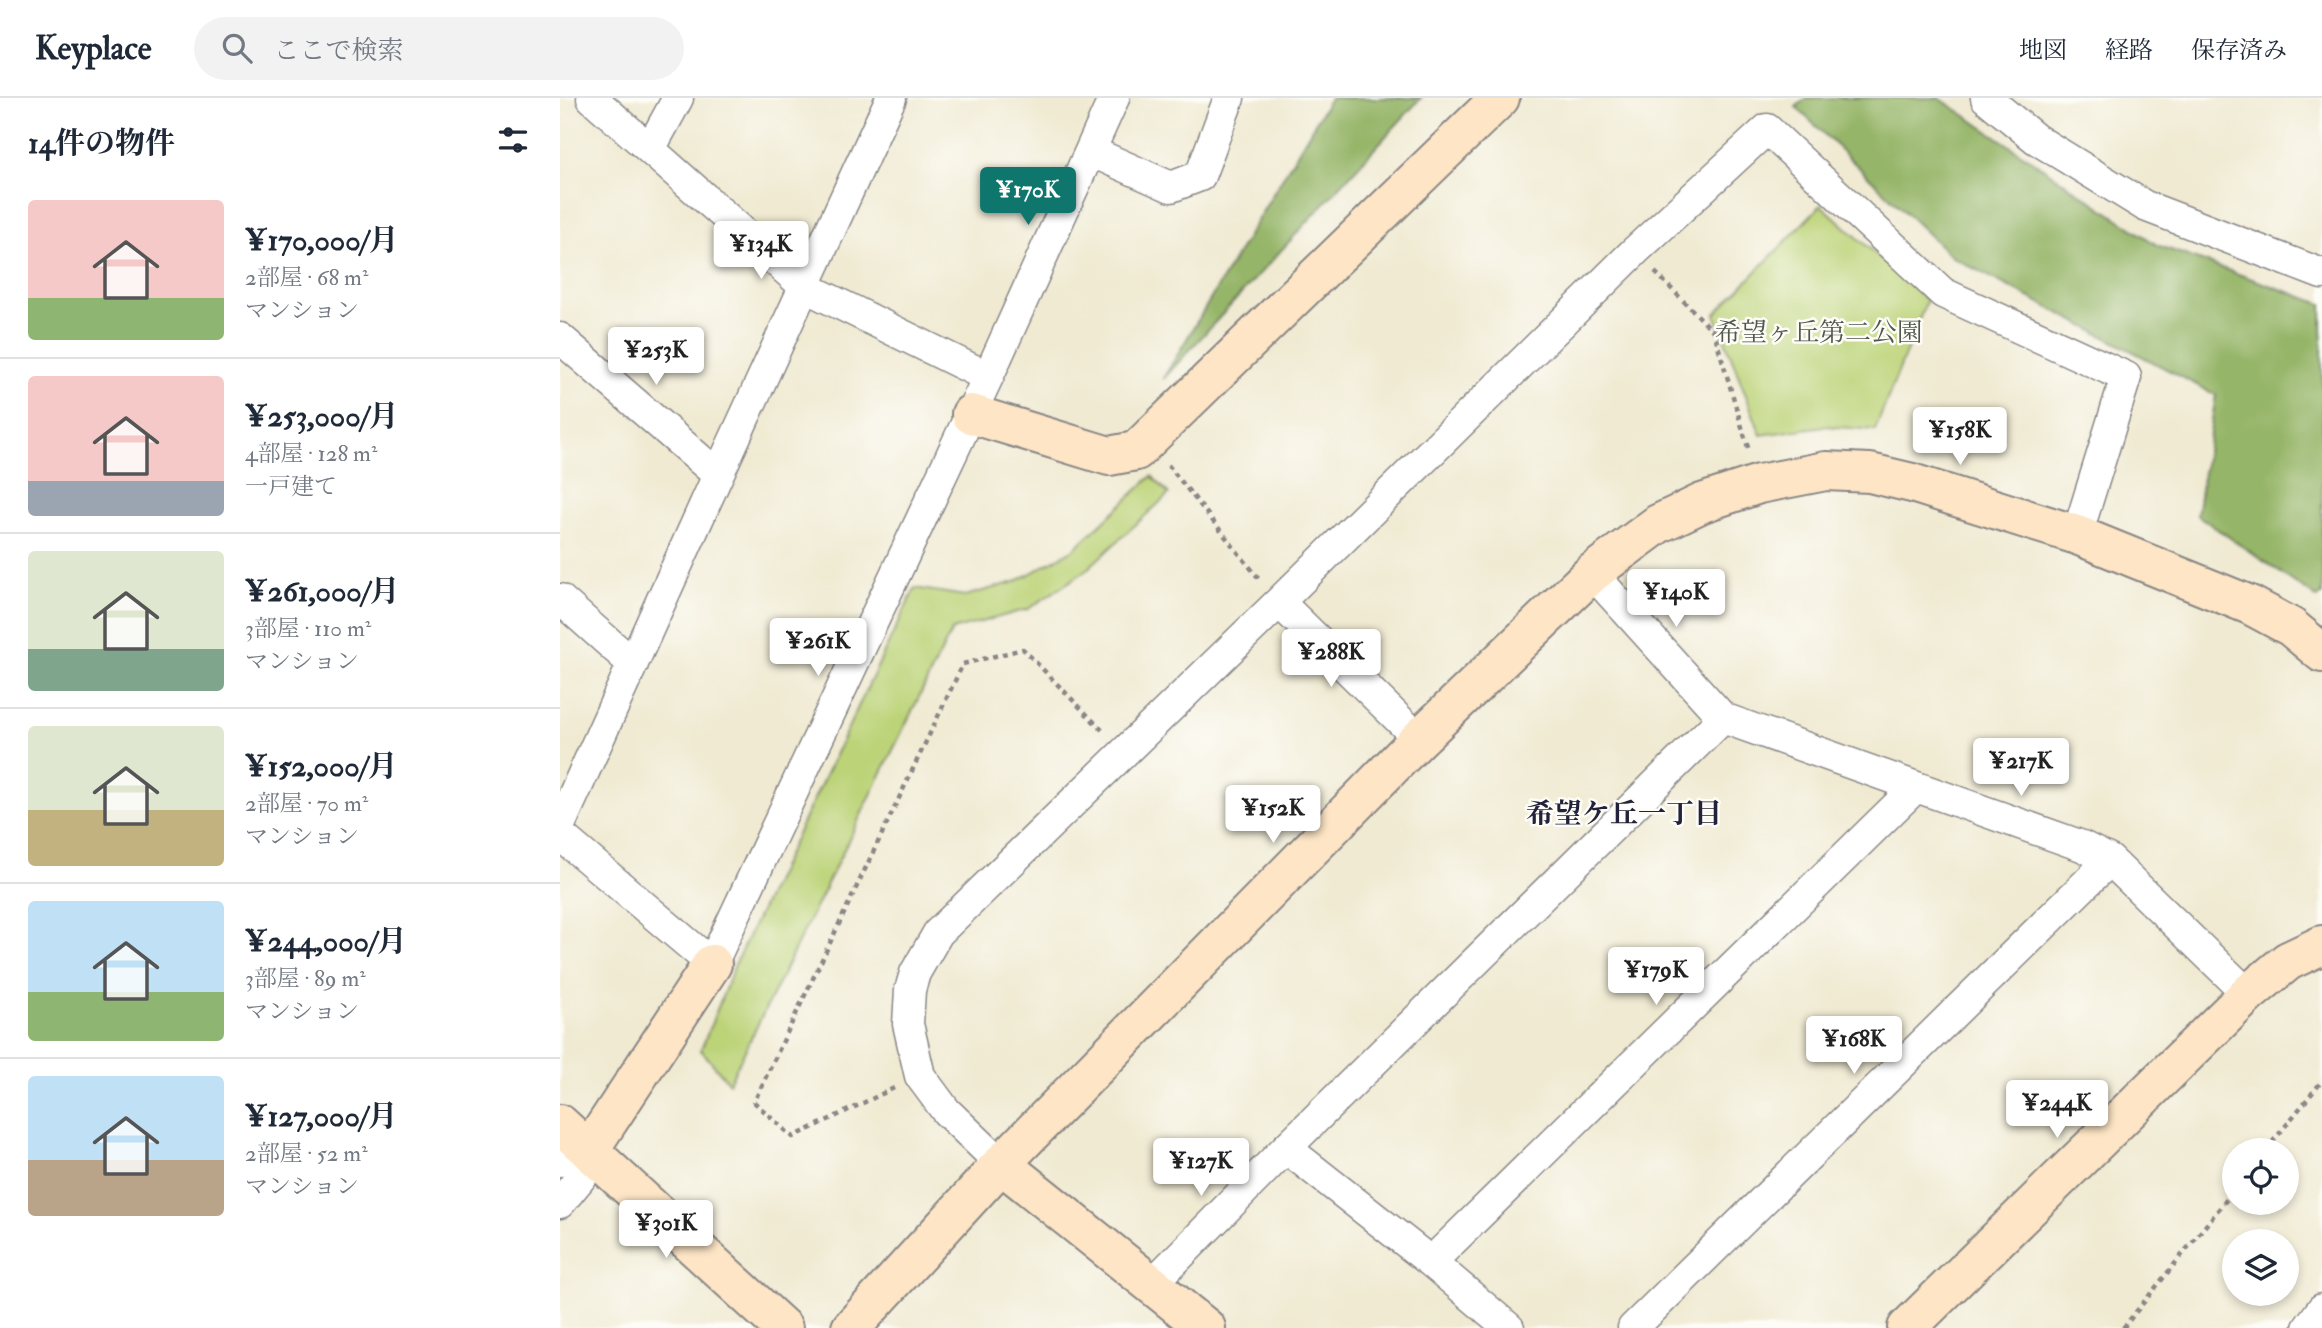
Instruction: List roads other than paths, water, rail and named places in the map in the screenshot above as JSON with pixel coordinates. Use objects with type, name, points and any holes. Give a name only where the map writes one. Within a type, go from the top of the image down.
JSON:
[{"type":"street","points":[[592,98],[805,286],[989,377]]},
{"type":"street","points":[[650,149],[678,98]]},
{"type":"street","points":[[560,825],[891,98]]},
{"type":"street","points":[[575,1155],[712,964],[989,377],[1114,98]]},
{"type":"street","points":[[1090,151],[1171,187],[1191,180],[1200,176],[1229,98]]},
{"type":"street","points":[[971,414],[1109,456],[1136,451],[1500,98]]},
{"type":"street","points":[[1986,98],[2036,139],[2145,206],[2322,274]]},
{"type":"street","points":[[1206,1328],[1001,1164],[947,1111],[920,1076],[908,1024],[910,990],[915,973],[938,933],[1635,251],[1767,129],[1943,293],[2126,377],[2077,536]]},
{"type":"street","points":[[560,338],[718,475]]},
{"type":"street","points":[[851,1328],[1001,1164],[1419,739],[1592,573],[1658,524],[1702,503],[1759,484],[1826,471],[1870,473],[1912,482],[2077,536],[2250,605],[2291,627],[2322,653]]},
{"type":"street","points":[[1592,573],[1723,718],[2082,846],[2110,859],[2248,994]]},
{"type":"street","points":[[560,599],[633,664]]},
{"type":"street","points":[[1279,602],[1419,739]]},
{"type":"street","points":[[1152,1284],[1286,1148],[1723,718]]},
{"type":"street","points":[[1431,1262],[1915,788]]},
{"type":"street","points":[[560,835],[712,964]]},
{"type":"street","points":[[1633,1328],[2110,859]]},
{"type":"street","points":[[1908,1328],[2248,994],[2288,961],[2322,945]]},
{"type":"street","points":[[560,1124],[583,1175],[560,1203]]},
{"type":"street","points":[[1286,1148],[1431,1262],[1509,1328]]},
{"type":"street","points":[[575,1155],[783,1328]]},
{"type":"street","points":[[2308,1328],[2322,1309]]},
{"type":"district","name":"希望ケ丘一丁目","points":[[1624,814]]},
{"type":"park label","name":"希望ヶ丘第二公園","points":[[1819,333]]}]
